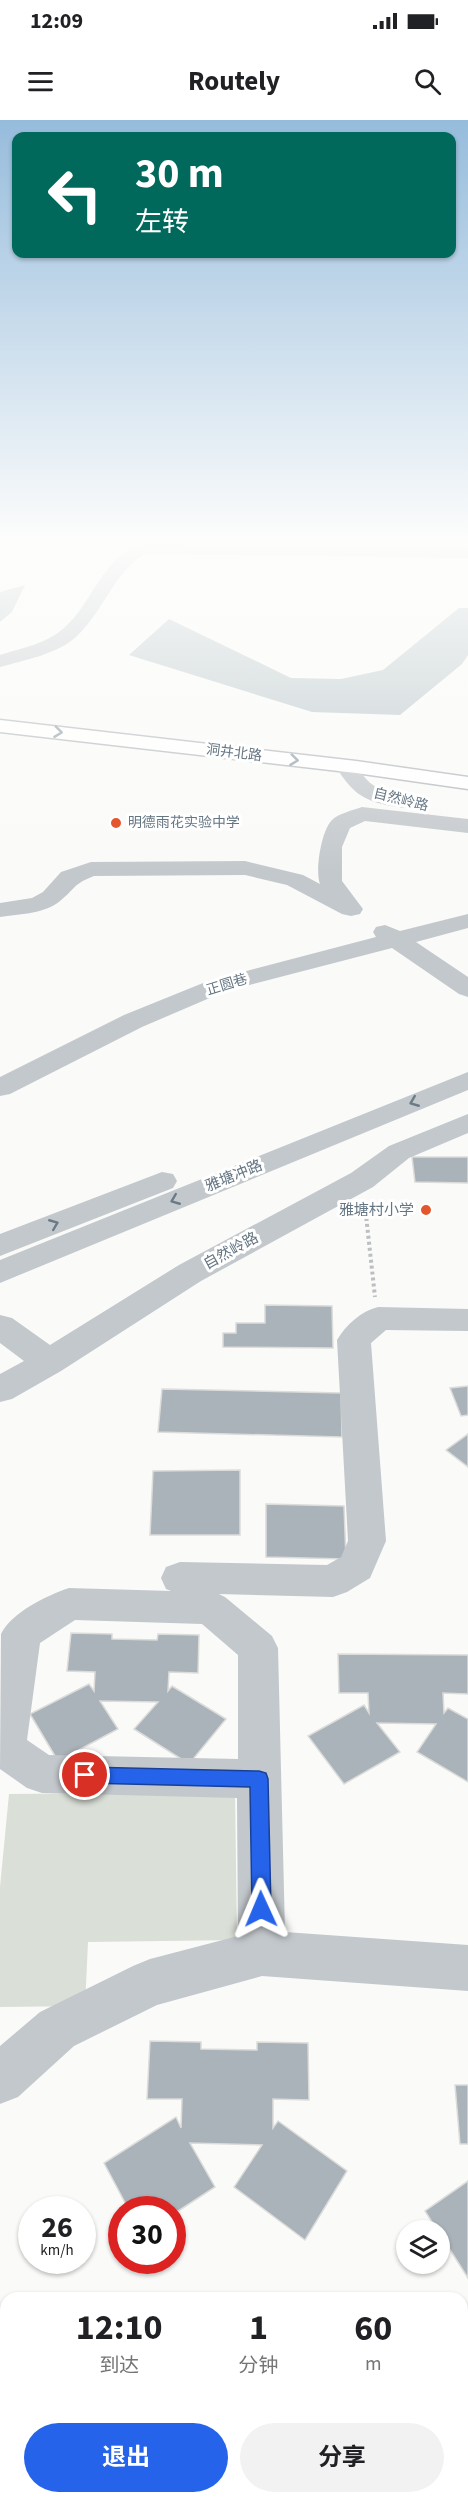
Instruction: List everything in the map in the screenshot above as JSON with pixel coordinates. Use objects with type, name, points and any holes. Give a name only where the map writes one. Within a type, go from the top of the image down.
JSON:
[{"type":"main road","name":"洞井北路","points":[[0,711],[386,752]]},
{"type":"main road","name":"洞井北路","points":[[4,727],[345,766],[468,783]]},
{"type":"street","points":[[0,661],[34,650]]},
{"type":"street","name":"自然岭路","points":[[345,766],[359,787],[372,795],[468,815]]},
{"type":"street","points":[[351,909],[330,881],[331,847],[340,824],[362,814],[468,826]]},
{"type":"street","points":[[0,910],[38,904],[51,897],[69,877],[91,869],[245,868],[295,880],[351,909],[468,989]]},
{"type":"street","name":"正圆巷","points":[[0,1088],[133,1021],[217,986],[468,921]]},
{"type":"street","name":"雅塘冲路","points":[[0,1246],[468,1058]]},
{"type":"street","name":"雅塘冲路","points":[[0,1272],[468,1080]]},
{"type":"street","name":"自然岭路","points":[[0,1390],[49,1362],[190,1273],[362,1180],[399,1152],[468,1122]]},
{"type":"street","points":[[180,1578],[333,1581],[356,1567],[367,1541],[354,1340],[378,1318],[468,1320]]},
{"type":"street","points":[[0,1326],[49,1362]]},
{"type":"street","points":[[259,1779],[42,1774],[5,1748],[21,1634],[69,1604],[211,1608],[258,1648],[262,1953]]},
{"type":"street","points":[[0,2079],[57,2029],[150,1983],[262,1953],[468,1968]]},
{"type":"path","points":[[362,1180],[378,1318]]},
{"type":"shaded area","points":[[134,650],[234,650],[291,678],[341,679],[383,670],[407,650],[468,650],[468,655],[462,664],[400,715],[312,712],[129,655]]},
{"type":"shaded area","points":[[235,1792],[237,1940],[88,1942],[85,2006],[0,2007],[0,1887],[9,1794]]},
{"type":"building","points":[[412,1157],[468,1157],[468,1183],[415,1182]]},
{"type":"building","points":[[265,1305],[332,1306],[333,1348],[223,1347],[223,1333],[236,1333],[236,1323],[265,1323]]},
{"type":"building","points":[[468,1386],[468,1415],[461,1416],[450,1388]]},
{"type":"building","points":[[162,1389],[341,1393],[342,1437],[158,1432]]},
{"type":"building","points":[[468,1434],[468,1467],[446,1450]]},
{"type":"building","points":[[240,1470],[240,1535],[150,1535],[153,1471]]},
{"type":"building","points":[[266,1504],[344,1506],[346,1559],[266,1557]]},
{"type":"building","points":[[71,1633],[112,1634],[112,1639],[157,1640],[158,1634],[199,1635],[198,1673],[169,1672],[168,1691],[172,1686],[226,1719],[189,1764],[134,1729],[158,1702],[100,1701],[118,1729],[58,1761],[30,1714],[89,1684],[94,1691],[95,1672],[67,1671]]},
{"type":"building","points":[[338,1654],[468,1655],[468,1694],[443,1693],[444,1713],[448,1708],[468,1719],[468,1782],[417,1752],[436,1724],[377,1723],[400,1752],[344,1784],[308,1736],[364,1705],[369,1713],[368,1693],[339,1693]]},
{"type":"building","points":[[150,2041],[201,2042],[201,2049],[257,2050],[257,2042],[308,2043],[309,2100],[273,2099],[273,2128],[278,2121],[347,2171],[305,2240],[234,2187],[262,2145],[190,2143],[215,2187],[186,2206],[186,2196],[122,2196],[104,2163],[176,2117],[181,2128],[182,2099],[147,2099]]},
{"type":"building","points":[[455,2085],[468,2085],[468,2144],[460,2144]]},
{"type":"building","points":[[468,2181],[468,2278],[450,2250],[450,2220],[431,2220],[425,2211]]},
{"type":"place","name":"明德雨花实验中学","points":[[116,823]]},
{"type":"place","name":"雅塘村小学","points":[[426,1210]]},
{"type":"route","points":[[85,1775],[259,1779],[261,1909]]}]
